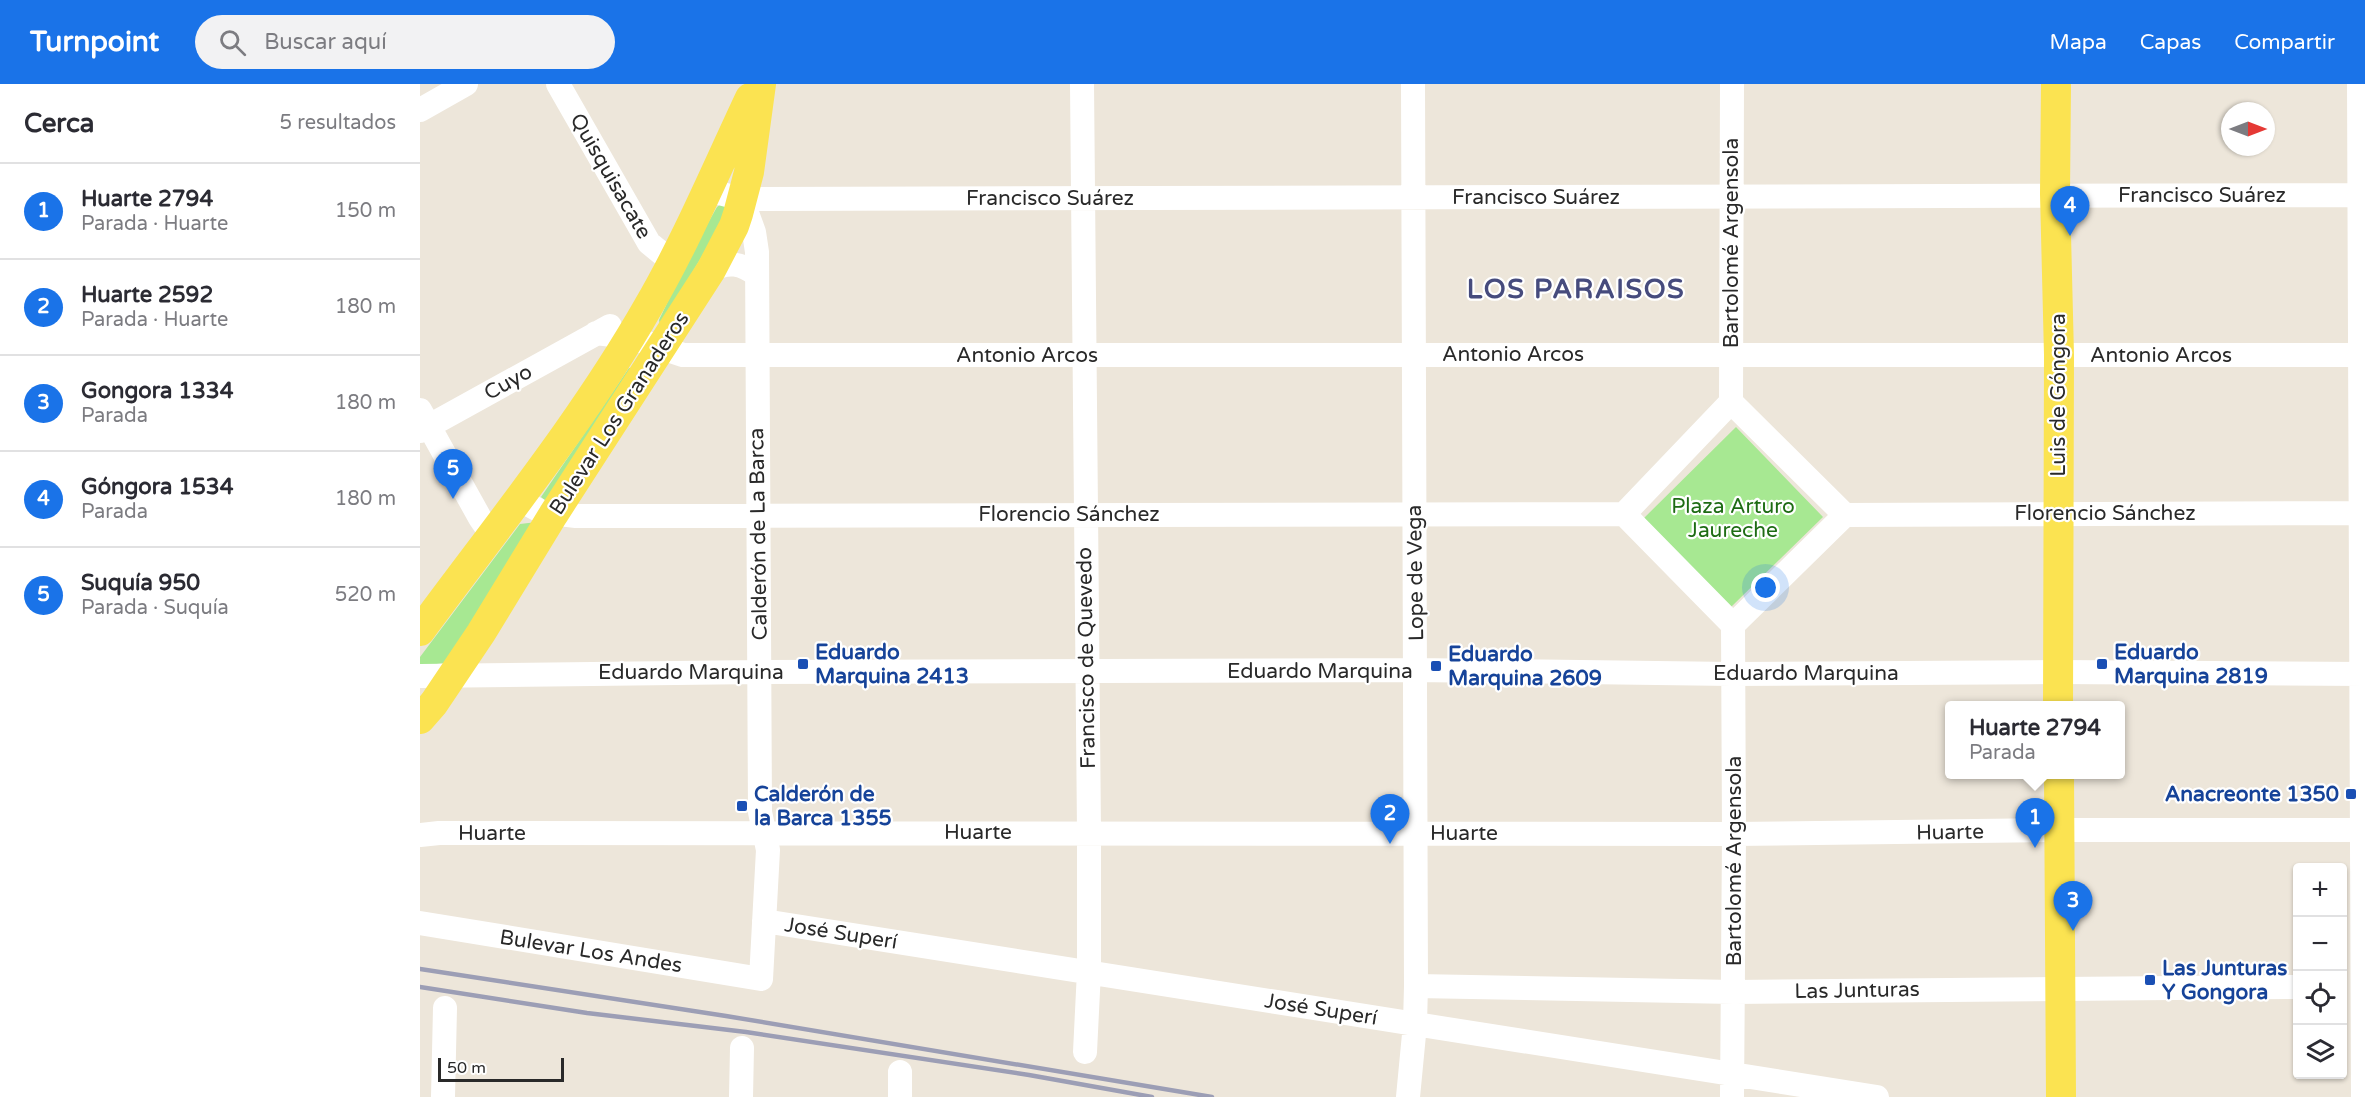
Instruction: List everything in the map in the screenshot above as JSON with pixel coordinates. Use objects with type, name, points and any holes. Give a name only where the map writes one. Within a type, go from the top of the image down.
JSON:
[{"type":"main road","name":"Bulevar Los Granaderos","points":[[420,631],[568,430],[629,338],[648,307],[759,84]]},
{"type":"main road","name":"Bulevar Los Granaderos","points":[[420,719],[453,674],[711,270],[734,226],[742,199],[748,172],[759,84]]},
{"type":"main road","name":"Luis de Góngora","points":[[2056,84],[2055,194],[2059,356],[2058,701]]},
{"type":"main road","points":[[2059,779],[2061,1097]]},
{"type":"street","points":[[420,110],[466,84]]},
{"type":"street","name":"Quisquisacate","points":[[558,84],[649,243],[671,261]]},
{"type":"street","name":"Francisco de Quevedo","points":[[1082,84],[1089,832],[1089,971],[1085,1052]]},
{"type":"street","name":"Lope de Vega","points":[[1408,1097],[1416,986],[1413,84]]},
{"type":"street","name":"Bartolomé Argensola","points":[[1731,402],[1732,84]]},
{"type":"street","points":[[2359,84],[2362,195],[2364,830],[2357,987],[2363,1097]]},
{"type":"street","name":"Francisco Suárez","points":[[707,190],[742,199],[2362,195]]},
{"type":"street","name":"Calderón de La Barca","points":[[742,199],[754,232],[757,252],[760,812],[768,850],[761,979]]},
{"type":"street","points":[[711,270],[728,263],[740,264],[757,275]]},
{"type":"street","name":"Cuyo","points":[[423,422],[648,307]]},
{"type":"street","points":[[596,333],[629,338],[661,350]]},
{"type":"street","name":"Antonio Arcos","points":[[661,350],[683,355],[2362,355]]},
{"type":"street","points":[[1731,402],[1845,515],[1733,625],[1624,514],[1731,402]]},
{"type":"street","points":[[423,422],[491,534]]},
{"type":"street","name":"Florencio Sánchez","points":[[518,499],[542,512],[554,515],[1624,514]]},
{"type":"street","name":"Florencio Sánchez","points":[[1845,515],[2363,513]]},
{"type":"street","name":"Bartolomé Argensola","points":[[1732,1097],[1733,625]]},
{"type":"street","name":"Eduardo Marquina","points":[[420,676],[760,672],[1416,670],[1732,674],[2057,672],[2363,674]]},
{"type":"street","name":"Huarte","points":[[420,835],[764,832],[1734,834],[2060,830],[2364,830]]},
{"type":"street","name":"José Superí","points":[[764,921],[1877,1097]]},
{"type":"street","name":"Bulevar Los Andes","points":[[420,923],[761,979]]},
{"type":"street","name":"Las Junturas","points":[[1416,986],[1734,992],[2293,987]]},
{"type":"street","points":[[443,1097],[445,1008]]},
{"type":"street","points":[[741,1097],[742,1048]]},
{"type":"street","points":[[900,1072],[900,1097]]},
{"type":"green space","points":[[721,204],[729,207],[728,213],[660,326],[659,320],[693,249],[717,207]]},
{"type":"green space","points":[[629,368],[634,368],[552,506],[541,497]]},
{"type":"green space","name":"Plaza Arturo Jaureche","points":[[1736,427],[1823,517],[1731,607],[1644,518]]},
{"type":"green space","points":[[537,522],[453,662],[420,666],[420,657],[520,524]]},
{"type":"railway","points":[[420,969],[726,1016],[1212,1097]]},
{"type":"railway","points":[[420,987],[587,1013],[746,1032],[1029,1075],[1152,1097]]},
{"type":"place","name":"Góngora 1534","points":[[2070,236]]},
{"type":"place","name":"Suquía 950","points":[[453,499]]},
{"type":"place","name":"Eduardo Marquina 2413","points":[[803,664]]},
{"type":"place","name":"Eduardo Marquina 2819","points":[[2102,664]]},
{"type":"place","name":"Eduardo Marquina 2609","points":[[1436,666]]},
{"type":"place","name":"Anacreonte 1350","points":[[2351,794]]},
{"type":"place","name":"Calderón de la Barca 1355","points":[[742,806]]},
{"type":"place","name":"Huarte 2592","points":[[1390,844]]},
{"type":"place","name":"Huarte 2794","points":[[2035,848]]},
{"type":"place","name":"Gongora 1334","points":[[2073,931]]},
{"type":"place","name":"Las Junturas Y Gongora","points":[[2150,980]]},
{"type":"district","name":"LOS PARAISOS","points":[[1576,289]]}]
